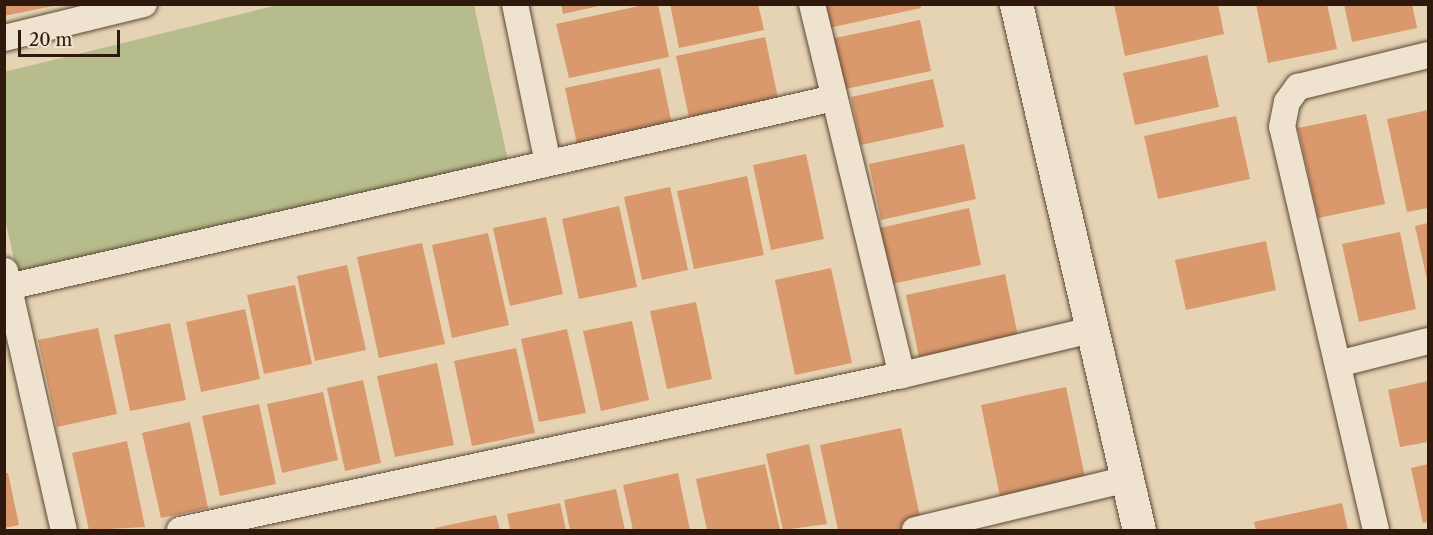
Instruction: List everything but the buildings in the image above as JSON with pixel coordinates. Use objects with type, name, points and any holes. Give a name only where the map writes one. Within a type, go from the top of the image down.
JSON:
[{"type":"street","points":[[4,38],[144,4]]},
{"type":"street","points":[[515,4],[548,163]]},
{"type":"street","points":[[812,4],[903,375]]},
{"type":"street","points":[[1016,4],[1139,531]]},
{"type":"street","points":[[1377,531],[1282,127],[1287,102],[1298,87],[1312,80],[1428,55]]},
{"type":"street","points":[[64,531],[6,279],[548,163],[834,98]]},
{"type":"street","points":[[180,531],[903,375],[1091,330]]},
{"type":"street","points":[[1338,364],[1428,340]]},
{"type":"street","points":[[929,529],[1127,479]]},
{"type":"green space","points":[[278,5],[474,5],[508,161],[18,277],[5,219],[4,72]]}]
